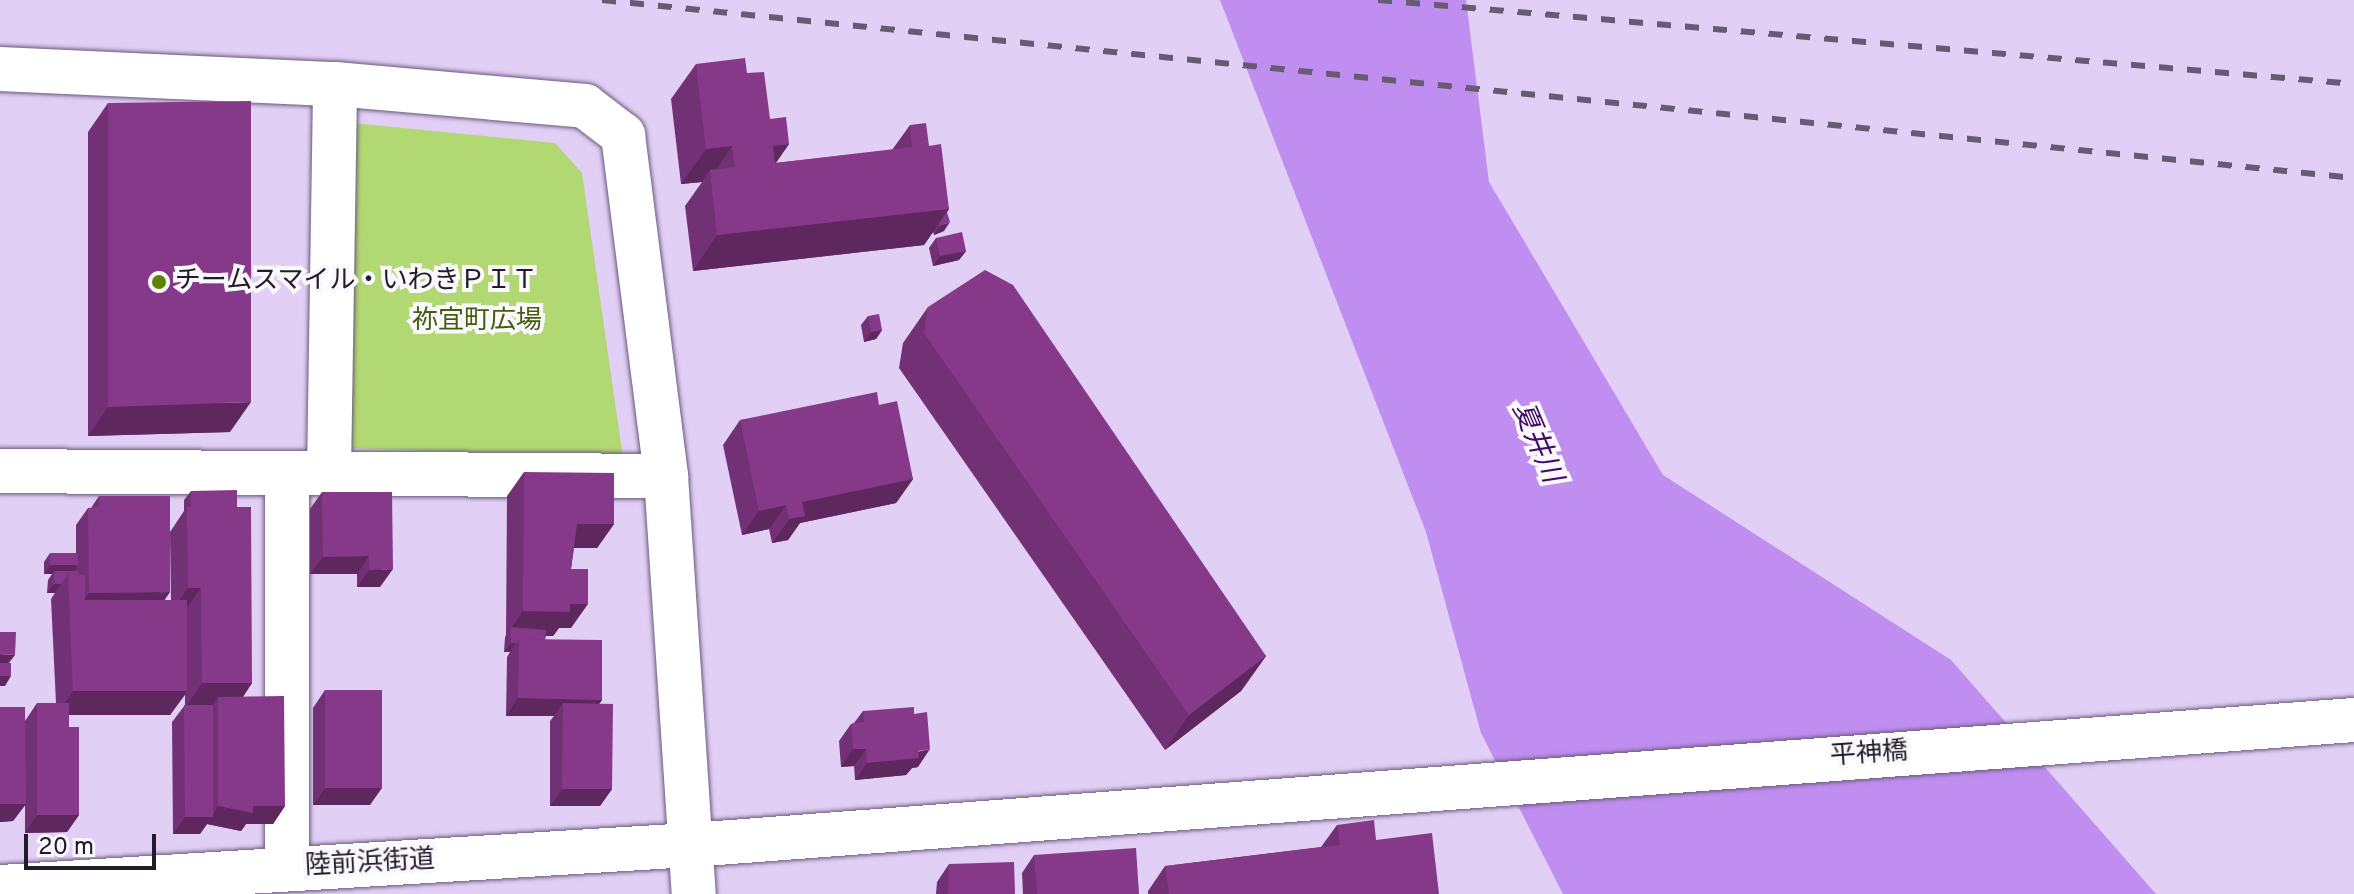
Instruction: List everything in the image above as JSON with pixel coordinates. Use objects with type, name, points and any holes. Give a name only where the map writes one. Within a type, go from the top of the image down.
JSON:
[{"type":"street","points":[[0,69],[335,84],[585,106],[623,135],[666,476],[694,894]]},
{"type":"street","points":[[329,473],[335,84]]},
{"type":"street","points":[[0,471],[666,476]]},
{"type":"street","points":[[287,473],[287,869]]},
{"type":"street","name":"平神橋","points":[[691,845],[2352,720]]},
{"type":"street","name":"陸前浜街道","points":[[0,887],[691,845]]},
{"type":"green space","name":"祢宜町広場","points":[[352,123],[555,143],[582,173],[623,458],[352,448]]},
{"type":"water","name":"夏井川","points":[[1220,0],[1466,0],[1489,182],[1663,475],[1951,660],[2156,894],[1563,894],[1481,733],[1426,532]]},
{"type":"building","points":[[745,58],[747,73],[764,72],[770,119],[786,117],[789,144],[773,146],[775,163],[912,147],[910,125],[926,123],[929,146],[941,144],[949,209],[717,235],[710,170],[735,167],[732,146],[706,149],[696,64]]},
{"type":"building","name":"チームスマイル・いわきＰＩＴ","points":[[251,101],[251,402],[108,407],[108,103]]},
{"type":"building","points":[[947,212],[950,222],[940,226],[939,223]]},
{"type":"building","points":[[962,232],[966,251],[940,256],[936,238]]},
{"type":"building","points":[[985,270],[1013,285],[1266,656],[1189,715],[924,333],[928,307]]},
{"type":"building","points":[[879,314],[882,330],[871,332],[868,316]]},
{"type":"building","points":[[877,392],[879,405],[897,401],[913,479],[802,502],[805,516],[789,519],[786,505],[759,511],[740,420]]},
{"type":"building","points":[[524,472],[614,473],[614,524],[577,524],[571,569],[588,569],[588,604],[570,604],[570,612],[523,611]]},
{"type":"building","points":[[237,490],[237,507],[191,507],[191,491]]},
{"type":"building","points":[[322,492],[392,492],[393,569],[369,570],[369,556],[323,557]]},
{"type":"building","points":[[99,496],[170,496],[170,592],[89,593],[88,508],[99,507]]},
{"type":"building","points":[[187,507],[251,507],[252,683],[202,683],[201,588],[188,588]]},
{"type":"building","points":[[50,553],[78,553],[78,565],[50,565]]},
{"type":"building","points":[[54,571],[78,571],[78,574],[68,574],[61,584],[54,584]]},
{"type":"building","points":[[68,574],[85,575],[85,600],[187,600],[187,691],[73,691]]},
{"type":"building","points":[[511,627],[546,630],[545,639],[519,639],[511,643]]},
{"type":"building","points":[[0,632],[16,632],[15,655],[0,654]]},
{"type":"building","points":[[519,639],[602,640],[602,700],[518,698]]},
{"type":"building","points":[[0,663],[11,663],[11,676],[0,676]]},
{"type":"building","points":[[325,690],[382,690],[382,788],[325,788]]},
{"type":"building","points":[[284,696],[285,806],[253,806],[253,813],[218,806],[218,697]]},
{"type":"building","points":[[37,703],[69,703],[69,727],[79,727],[79,815],[37,815]]},
{"type":"building","points":[[563,703],[613,704],[612,789],[562,789]]},
{"type":"building","points":[[184,705],[213,705],[213,817],[185,817]]},
{"type":"building","points":[[0,707],[25,707],[26,804],[0,804]]},
{"type":"building","points":[[914,707],[914,714],[927,712],[930,749],[918,751],[919,758],[867,763],[866,749],[853,749],[851,724],[864,722],[863,711]]},
{"type":"building","points":[[1374,820],[1376,840],[1432,833],[1439,894],[1169,894],[1165,866],[1340,845],[1337,825]]},
{"type":"building","points":[[1136,848],[1139,894],[1037,894],[1034,855]]},
{"type":"building","points":[[1014,862],[1015,894],[948,894],[949,864]]},
{"type":"railway","points":[[602,0],[2354,178]]},
{"type":"railway","points":[[1378,0],[2354,84]]},
{"type":"place","name":"チームスマイル・いわきＰＩＴ","points":[[159,282]]}]
